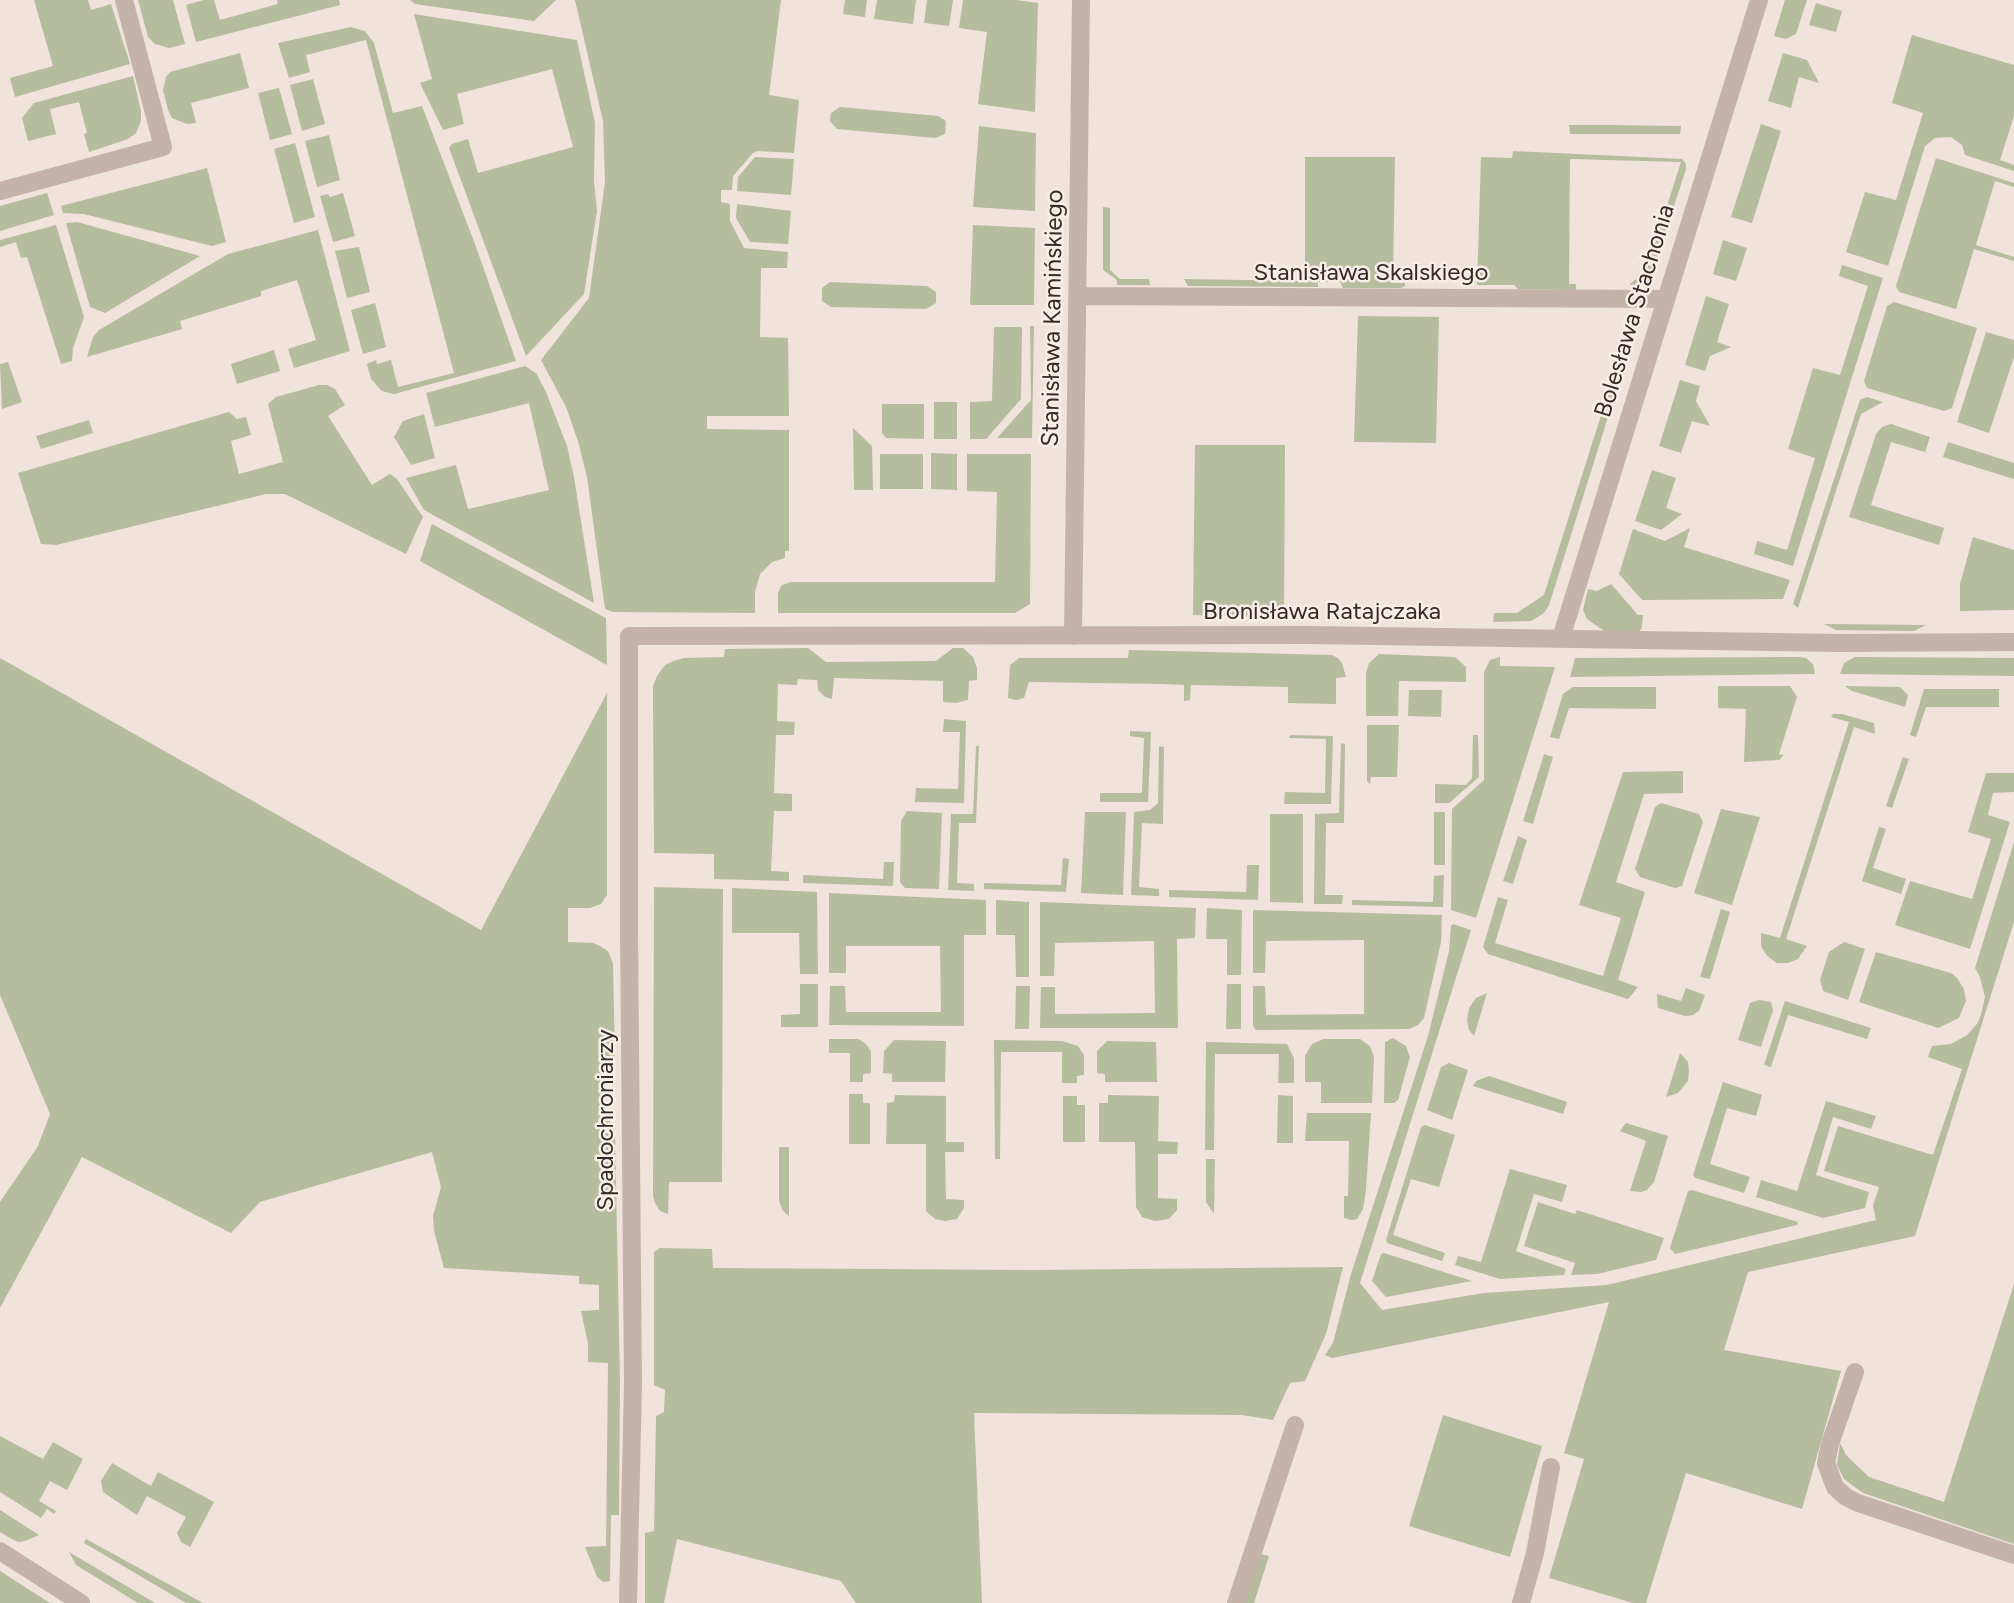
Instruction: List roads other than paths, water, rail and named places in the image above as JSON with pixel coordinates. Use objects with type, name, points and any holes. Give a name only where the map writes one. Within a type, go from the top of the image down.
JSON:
[{"type":"street","points":[[0,191],[163,147],[124,0]]},
{"type":"street","name":"Stanisława Kamińskiego","points":[[1073,636],[1081,0]]},
{"type":"street","name":"Bolesława Stachonia","points":[[1560,638],[1759,0]]},
{"type":"street","name":"Stanisława Skalskiego","points":[[1078,296],[1665,299]]},
{"type":"street","name":"Bronisława Ratajczaka","points":[[629,636],[1319,635],[1840,643],[2014,642]]},
{"type":"street","name":"Spadochroniarzy","points":[[628,1603],[633,1384],[629,636]]},
{"type":"street","points":[[1855,1372],[1826,1463],[1835,1487],[1858,1503],[2014,1556]]},
{"type":"street","points":[[1236,1603],[1295,1425]]},
{"type":"street","points":[[1521,1603],[1535,1553],[1551,1467]]},
{"type":"street","points":[[0,1551],[81,1603]]}]
